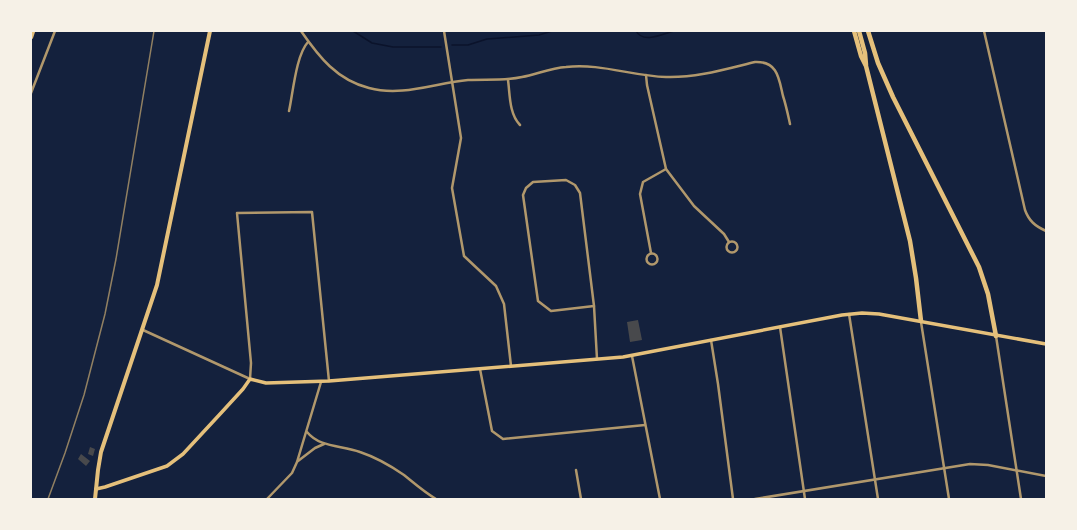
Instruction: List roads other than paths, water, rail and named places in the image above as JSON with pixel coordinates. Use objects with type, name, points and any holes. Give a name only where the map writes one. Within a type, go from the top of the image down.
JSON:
[{"type":"highway","points":[[31,37],[33,31]]},
{"type":"highway","points":[[854,31],[866,66],[908,236],[916,278],[921,322]]},
{"type":"highway","points":[[859,31],[865,53],[866,66]]},
{"type":"highway","points":[[868,31],[878,63],[895,102],[981,272],[990,303],[996,336]]},
{"type":"main road","points":[[95,499],[102,449],[143,330],[160,272],[210,31]]},
{"type":"main road","points":[[96,489],[167,466],[188,448],[234,399],[250,379],[266,382],[321,382],[598,360],[632,356],[849,314],[875,313],[1046,344]]},
{"type":"street","points":[[31,93],[55,31]]},
{"type":"street","points":[[301,31],[326,64],[337,73],[350,81],[369,88],[397,91],[469,80],[508,80],[565,67],[576,66],[614,69],[665,77],[682,77],[755,62],[766,63],[770,65],[777,73],[790,124]]},
{"type":"street","points":[[444,31],[461,138],[452,188],[464,256],[496,286],[504,304],[511,367]]},
{"type":"street","points":[[984,31],[1026,210],[1031,221],[1046,232]]},
{"type":"street","points":[[289,111],[300,56],[308,42]]},
{"type":"street","points":[[646,75],[666,169],[694,206],[724,234],[729,242]]},
{"type":"street","points":[[508,80],[513,114],[520,125]]},
{"type":"street","points":[[651,254],[640,194],[643,182],[666,169]]},
{"type":"street","points":[[594,306],[551,311],[538,301],[522,195],[526,188],[533,182],[566,180],[575,184],[580,193],[594,306],[598,360]]},
{"type":"street","points":[[143,330],[250,379],[251,363],[237,213],[312,212],[329,381]]},
{"type":"street","points":[[733,241],[737,244],[737,248],[734,252],[730,252],[727,249],[726,245],[729,242],[733,241]]},
{"type":"street","points":[[651,254],[655,254],[658,258],[658,261],[654,264],[650,264],[647,260],[647,256],[651,254]]},
{"type":"street","points":[[849,314],[878,499]]},
{"type":"street","points":[[921,322],[949,499]]},
{"type":"street","points":[[780,327],[805,499]]},
{"type":"street","points":[[996,336],[1021,499]]},
{"type":"street","points":[[711,340],[733,499]]},
{"type":"street","points":[[632,356],[660,499]]},
{"type":"street","points":[[480,369],[492,431],[503,439],[645,425]]},
{"type":"street","points":[[266,499],[292,473],[307,432],[321,382]]},
{"type":"street","points":[[307,432],[314,440],[324,444],[355,450],[378,460],[402,474],[436,499]]},
{"type":"street","points":[[297,462],[315,448],[324,444]]},
{"type":"street","points":[[755,499],[970,464],[988,465],[1046,476]]},
{"type":"street","points":[[576,470],[581,499]]},
{"type":"waterway","points":[[353,31],[372,43],[393,47],[441,47]]},
{"type":"waterway","points":[[452,45],[468,45],[487,39],[539,35],[552,31]]},
{"type":"waterway","points":[[636,31],[639,35],[648,38],[674,31]]},
{"type":"railway","points":[[48,499],[84,395],[105,314],[116,259],[154,31]]}]
